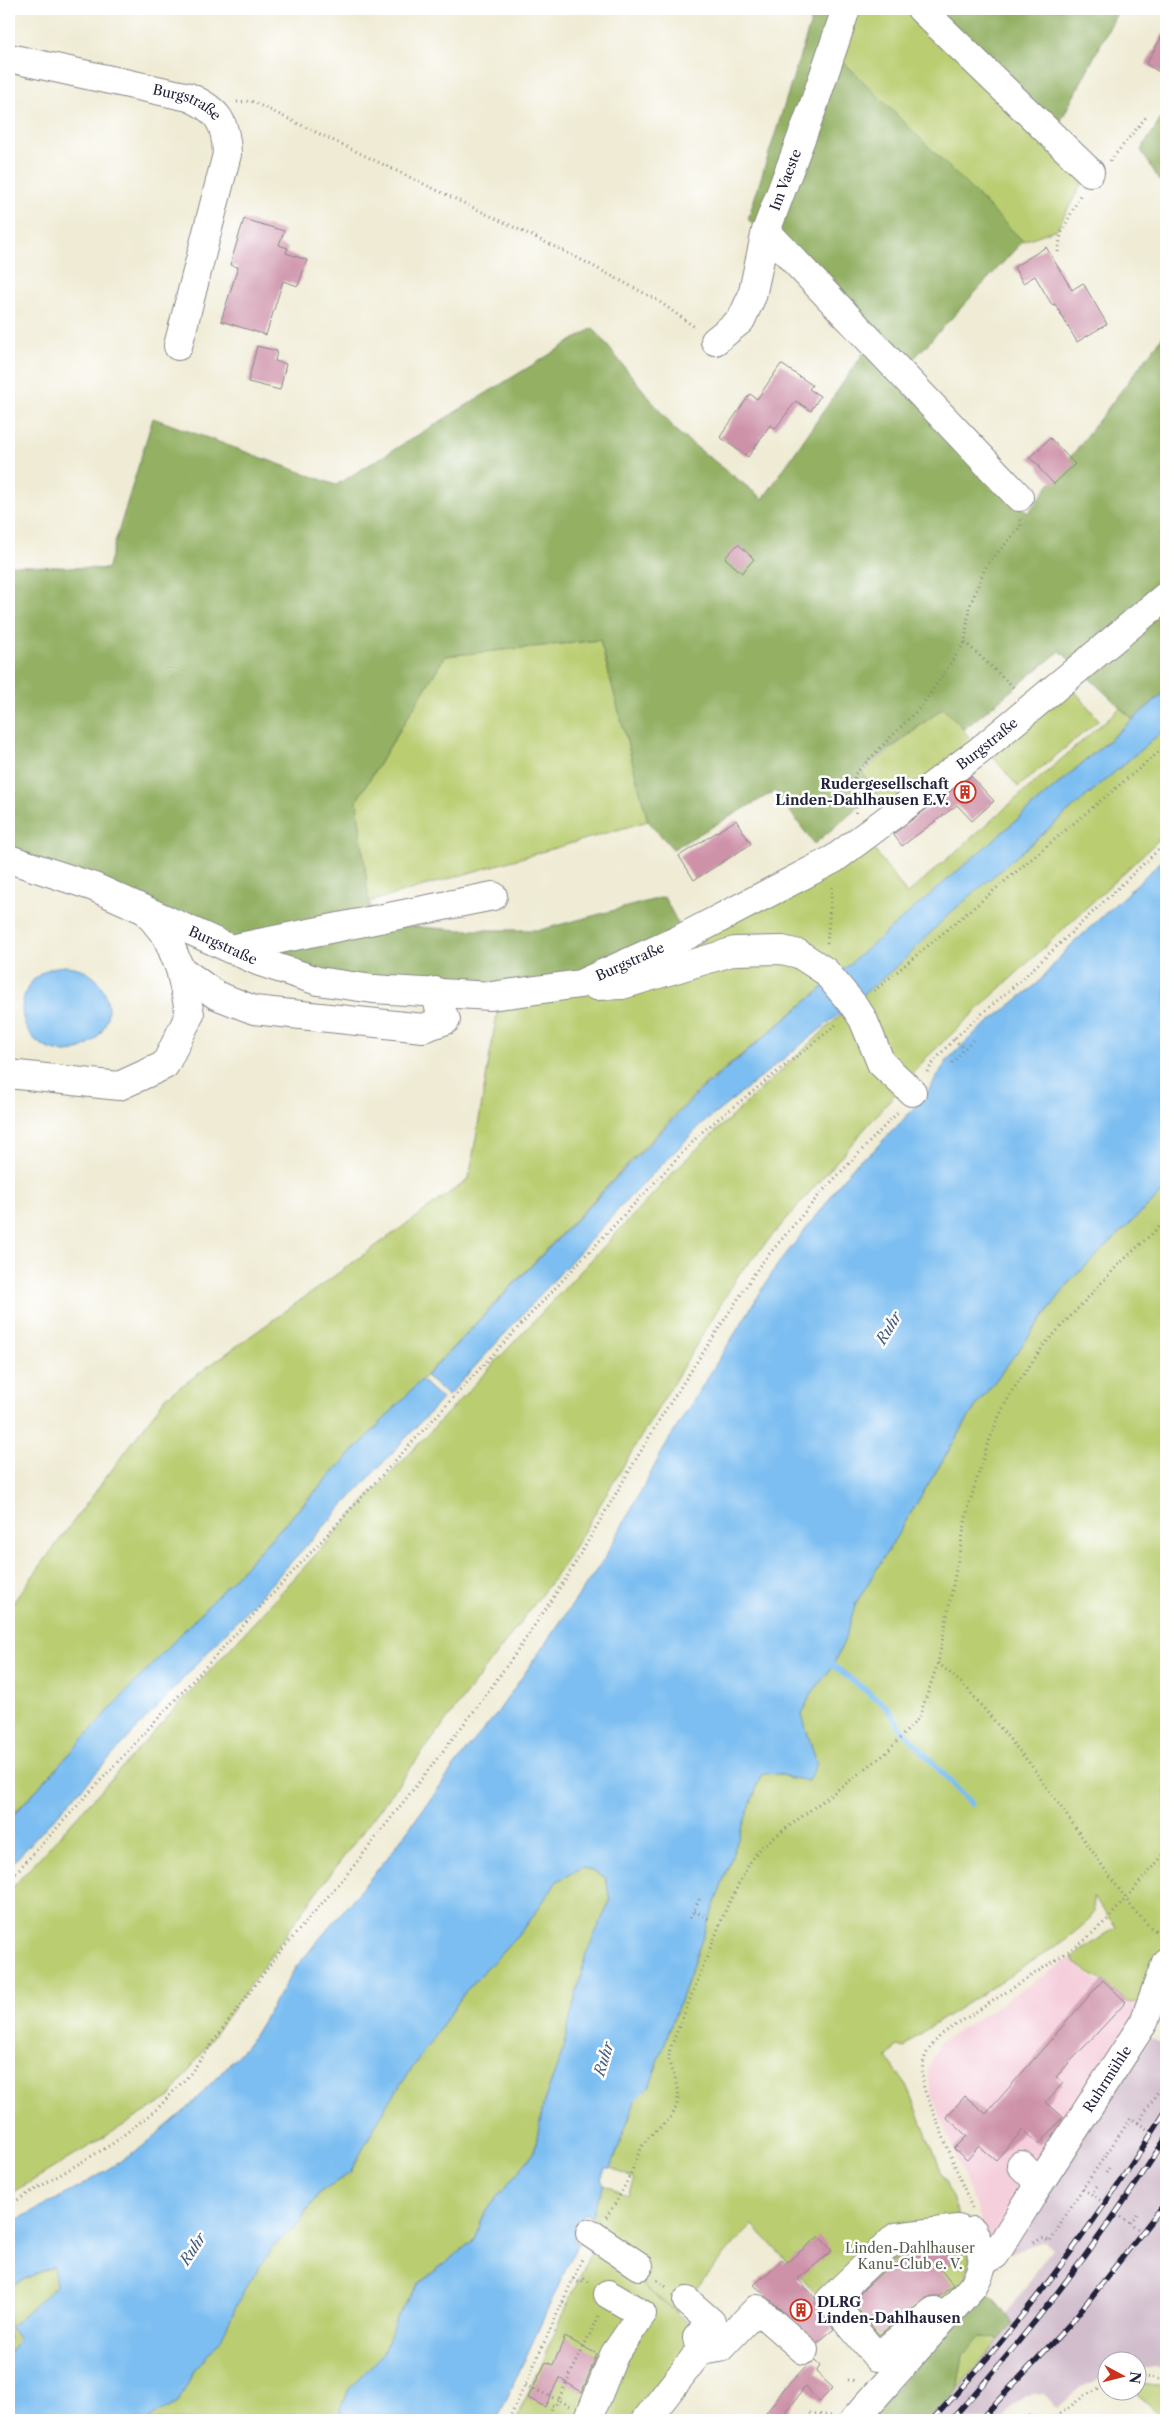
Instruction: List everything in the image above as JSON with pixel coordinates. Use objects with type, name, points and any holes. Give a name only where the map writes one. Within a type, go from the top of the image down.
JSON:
[{"type":"street","name":"Im Vaeste","points":[[715,342],[741,320],[752,296],[766,231],[813,107],[846,9]]},
{"type":"street","points":[[921,9],[1090,172]]},
{"type":"street","name":"Burgstraße","points":[[9,58],[189,97],[208,105],[218,117],[226,136],[227,154],[178,346]]},
{"type":"street","points":[[766,231],[1019,497]]},
{"type":"street","name":"Burgstraße","points":[[9,859],[94,888],[268,965],[318,981],[373,989],[491,996],[580,984],[678,940],[834,859],[1034,707],[1166,596]]},
{"type":"street","points":[[230,949],[493,896]]},
{"type":"street","points":[[9,1074],[120,1086],[165,1065],[190,1014],[180,969],[167,937],[146,911]]},
{"type":"street","points":[[580,984],[601,987],[622,985],[735,951],[758,949],[782,950],[799,954],[825,971],[855,1007],[863,1019],[881,1063],[912,1092]]},
{"type":"street","points":[[180,969],[216,995],[254,1010],[423,1028],[446,1020],[439,1007],[435,992]]},
{"type":"street","name":"Ruhrmühle","points":[[844,2418],[973,2286],[989,2258],[1144,2022],[1166,1962]]},
{"type":"street","points":[[1021,2165],[1034,2178],[1036,2189]]},
{"type":"street","points":[[934,2310],[877,2356],[830,2300],[896,2236],[966,2230],[982,2252],[989,2258]]},
{"type":"street","points":[[593,2234],[639,2266]]},
{"type":"street","points":[[589,2418],[614,2355],[642,2314],[608,2294]]},
{"type":"street","points":[[687,2301],[704,2335],[720,2348],[757,2309],[804,2350]]},
{"type":"street","points":[[646,2420],[704,2335]]},
{"type":"path","points":[[218,117],[231,102],[251,101],[574,256],[657,300],[715,342]]},
{"type":"path","points":[[1058,252],[1061,234],[1090,172],[1103,169],[1124,146],[1146,117]]},
{"type":"path","points":[[857,842],[854,775],[923,704],[965,642],[969,608],[986,566],[1021,526]]},
{"type":"path","points":[[965,642],[1034,707]]},
{"type":"path","points":[[9,1880],[505,1342],[702,1132],[855,1007],[1166,746]]},
{"type":"path","points":[[9,2205],[112,2144],[157,2109],[190,2074],[275,1958],[354,1867],[474,1712],[516,1653],[565,1580],[661,1417],[752,1276],[798,1218],[868,1141],[897,1114],[939,1054],[1166,843]]},
{"type":"path","points":[[825,971],[834,859]]},
{"type":"path","points":[[952,1063],[974,1038]]},
{"type":"path","points":[[954,1039],[964,1050]]},
{"type":"path","points":[[509,2420],[593,2234],[615,2204],[645,2142],[669,2121],[679,2096],[677,2084],[668,2062],[670,2049],[726,1909],[748,1864],[760,1848],[825,1801],[902,1740],[919,1718],[938,1663],[968,1508],[986,1449],[999,1416],[1012,1391],[1044,1345],[1113,1269],[1166,1221]]},
{"type":"path","points":[[938,1663],[966,1687],[1031,1765],[1125,1897],[1150,1927],[1166,1938]]},
{"type":"path","points":[[966,2230],[975,2218],[924,2089],[921,2068],[926,2051],[942,2034],[1083,1942],[1108,1919],[1125,1897],[1166,1852]]},
{"type":"path","points":[[690,1918],[700,1898]]},
{"type":"path","points":[[694,1911],[709,1919]]},
{"type":"path","points":[[1138,2123],[1166,2080]]},
{"type":"path","points":[[989,2258],[1044,2238],[1050,2242],[1082,2189],[1130,2118],[1147,2129]]},
{"type":"path","points":[[1106,2173],[1109,2168]]},
{"type":"path","points":[[1091,2194],[1097,2186]]},
{"type":"path","points":[[1082,2189],[1101,2201]]},
{"type":"path","points":[[1130,2223],[1137,2214]]},
{"type":"path","points":[[1120,2217],[1138,2229]]},
{"type":"path","points":[[1166,2254],[1164,2256],[1166,2258]]},
{"type":"path","points":[[639,2266],[687,2301]]},
{"type":"path","points":[[573,2280],[579,2282]]},
{"type":"path","points":[[548,2420],[552,2405],[555,2406],[608,2294]]},
{"type":"path","points":[[563,2302],[568,2305]]},
{"type":"path","points":[[550,2329],[556,2332]]},
{"type":"path","points":[[9,2338],[15,2333]]},
{"type":"path","points":[[1148,2377],[1166,2380]]},
{"type":"path","points":[[525,2385],[558,2400],[589,2418]]},
{"type":"path","points":[[1020,2420],[1029,2416],[1053,2420],[1084,2396],[1098,2390]]},
{"type":"path","points":[[810,2413],[844,2418]]},
{"type":"shaded area","points":[[1069,1959],[1126,2002],[1157,2000],[1162,2019],[1041,2196],[991,2245],[931,2093],[927,2070],[940,2043]]},
{"type":"shaded area","points":[[1151,2038],[1166,2046],[1166,2371],[1156,2367],[1148,2368],[1148,2352],[1098,2352],[1098,2379],[1082,2387],[1057,2408],[1044,2394],[1025,2396],[1012,2407],[1003,2420],[926,2420],[958,2390],[1012,2324],[1006,2315],[1052,2248],[1044,2241],[998,2257]]},
{"type":"green space","points":[[815,9],[842,9],[836,54],[1023,241],[895,379],[1028,513],[1166,332],[1166,691],[1133,719],[1060,651],[964,729],[943,708],[861,770],[876,793],[814,844],[775,791],[673,849],[648,821],[600,640],[445,656],[357,800],[369,902],[378,924],[460,930],[540,930],[664,897],[682,931],[588,979],[498,992],[349,983],[9,850],[9,565],[107,569],[153,418],[336,485],[593,328],[677,432],[763,499],[867,348],[748,219]]},
{"type":"green space","points":[[850,9],[915,9],[1087,174],[1057,229],[1023,241],[836,54]]},
{"type":"green space","points":[[925,9],[1119,9],[1054,134]]},
{"type":"green space","points":[[1166,111],[1166,191],[1141,150]]},
{"type":"green space","points":[[600,640],[648,821],[369,902],[357,800],[445,656]]},
{"type":"green space","points":[[1069,684],[1099,720],[1018,787],[989,752]]},
{"type":"green space","points":[[945,706],[973,742],[888,808],[861,773]]},
{"type":"green space","points":[[1120,708],[1133,719],[831,981],[699,1090],[320,1486],[9,1819],[9,1608],[166,1397],[469,1179],[499,1001],[588,979],[868,841],[907,894]]},
{"type":"green space","points":[[1166,728],[1166,833],[927,1057],[739,1274],[563,1566],[299,1916],[170,2097],[9,2195],[9,1891],[350,1517],[684,1161],[948,915]]},
{"type":"green space","name":"Linden-Dahlhauser Kanu-Club e. V.","points":[[1166,1189],[1166,2023],[1162,2019],[1157,2000],[1126,2002],[1103,1980],[1074,1963],[1071,1958],[1116,1927],[1093,1896],[1094,1913],[1088,1921],[1064,1941],[913,2038],[905,2048],[897,2046],[887,2058],[907,2085],[972,2249],[964,2287],[876,2358],[753,2225],[734,2244],[676,2312],[606,2256],[697,2330],[642,2420],[516,2420],[591,2252],[605,2225],[591,2217],[604,2185],[628,2194],[634,2179],[611,2168],[635,2101],[649,2087],[761,1775],[773,1773],[792,1779],[817,1764],[802,1715],[809,1697],[833,1666],[844,1641],[856,1603],[974,1409],[1072,1279]]},
{"type":"green space","points":[[583,1867],[606,1878],[610,1901],[586,1954],[561,2056],[544,2101],[534,2153],[486,2210],[474,2240],[417,2285],[396,2318],[386,2351],[349,2389],[336,2420],[148,2420],[153,2415],[178,2402],[195,2369],[220,2340],[242,2294],[272,2248],[299,2223],[320,2192],[350,2173],[384,2109],[465,1992],[524,1929],[557,1881]]},
{"type":"green space","points":[[54,2266],[56,2286],[11,2327],[19,2340],[9,2354],[9,2286]]},
{"type":"green space","points":[[987,2295],[996,2301],[1012,2324],[1000,2339],[981,2337],[963,2355],[957,2390],[926,2420],[867,2420],[964,2313]]},
{"type":"green space","points":[[981,2337],[1000,2339],[957,2390],[963,2355]]},
{"type":"green space","points":[[1148,2385],[1166,2387],[1166,2420],[1146,2402],[1148,2402]]},
{"type":"water","points":[[1166,691],[1166,728],[948,915],[904,960],[858,999],[838,974]]},
{"type":"water","name":"Ruhr","points":[[1166,857],[1166,1189],[1072,1279],[974,1409],[856,1603],[844,1641],[833,1666],[809,1697],[802,1715],[817,1764],[808,1781],[778,1774],[761,1775],[649,2087],[635,2101],[611,2168],[605,2168],[601,2179],[604,2185],[591,2217],[584,2213],[581,2221],[593,2228],[577,2232],[573,2240],[578,2243],[497,2420],[336,2420],[349,2389],[385,2351],[396,2318],[417,2285],[474,2240],[486,2210],[534,2153],[544,2101],[561,2056],[586,1954],[610,1901],[606,1878],[583,1867],[557,1881],[524,1929],[465,1992],[384,2109],[350,2173],[320,2192],[299,2223],[272,2248],[242,2294],[220,2341],[195,2369],[178,2402],[153,2415],[148,2420],[9,2420],[9,2354],[19,2340],[10,2327],[56,2286],[53,2266],[9,2286],[9,2224],[79,2187],[137,2151],[188,2108],[250,2042],[296,1967],[388,1857],[468,1748],[495,1716],[604,1559],[667,1443],[778,1264],[822,1209],[842,1180],[859,1160],[871,1153],[924,1098],[948,1059],[973,1035],[1037,984],[1068,948]]},
{"type":"water","points":[[57,966],[73,966],[82,969],[96,978],[105,992],[108,1009],[105,1026],[96,1040],[82,1049],[73,1052],[57,1052],[41,1045],[29,1033],[22,1017],[22,1001],[29,985],[41,973]]},
{"type":"water","points":[[831,981],[848,1007],[701,1125],[627,1200],[448,1396],[426,1376],[700,1091]]},
{"type":"water","points":[[421,1380],[442,1399],[9,1867],[9,1820],[125,1693]]},
{"type":"building","points":[[1166,29],[1166,76],[1146,64]]},
{"type":"building","points":[[244,219],[284,231],[279,245],[288,248],[286,253],[307,260],[298,286],[283,281],[266,335],[221,321],[238,267],[230,265]]},
{"type":"building","points":[[1046,247],[1072,290],[1083,283],[1107,324],[1077,342],[1055,304],[1052,305],[1035,276],[1023,283],[1014,267]]},
{"type":"building","points":[[257,346],[277,351],[275,361],[286,364],[280,390],[248,382]]},
{"type":"building","points":[[781,364],[812,385],[809,389],[820,396],[811,411],[796,401],[775,429],[770,425],[748,457],[720,437],[750,394],[757,399]]},
{"type":"building","points":[[1050,438],[1075,464],[1054,484],[1039,468],[1040,466],[1029,458]]},
{"type":"building","points":[[738,544],[754,559],[742,573],[725,558]]},
{"type":"building","points":[[971,776],[994,801],[972,821],[957,805],[902,846],[893,834]]},
{"type":"building","points":[[736,820],[751,844],[694,880],[679,856]]},
{"type":"building","points":[[1103,1980],[1126,2002],[1056,2077],[1063,2083],[1046,2102],[1063,2117],[1039,2145],[1023,2130],[996,2160],[979,2146],[967,2160],[954,2149],[967,2136],[946,2117],[965,2096],[986,2114]]},
{"type":"building","name":"DLRG Linden-Dahlhausen","points":[[819,2236],[832,2251],[798,2279],[815,2298],[818,2310],[834,2329],[817,2343],[754,2285],[782,2260],[785,2264]]},
{"type":"building","points":[[958,2245],[963,2252],[941,2270],[953,2285],[940,2296],[924,2299],[879,2335],[851,2301],[904,2252],[924,2249],[929,2255],[939,2247]]},
{"type":"building","points":[[565,2337],[597,2354],[582,2392],[559,2378],[545,2407],[528,2398],[546,2362],[553,2365]]},
{"type":"building","points":[[815,2361],[820,2366],[816,2372],[833,2388],[819,2402],[805,2387],[781,2420],[761,2420],[784,2389],[807,2365]]},
{"type":"waterway","points":[[827,1661],[886,1706],[900,1727],[971,1804]]},
{"type":"railway","points":[[932,2420],[996,2347],[1056,2271],[1113,2192],[1166,2111]]},
{"type":"railway","points":[[951,2420],[981,2387],[1064,2284],[1117,2212],[1166,2138]]},
{"type":"railway","points":[[980,2420],[1070,2324],[1166,2202]]},
{"type":"place","name":"Rudergesellschaft Linden-Dahlhausen E.V.","points":[[965,792]]},
{"type":"place","name":"DLRG Linden-Dahlhausen","points":[[801,2310]]}]
